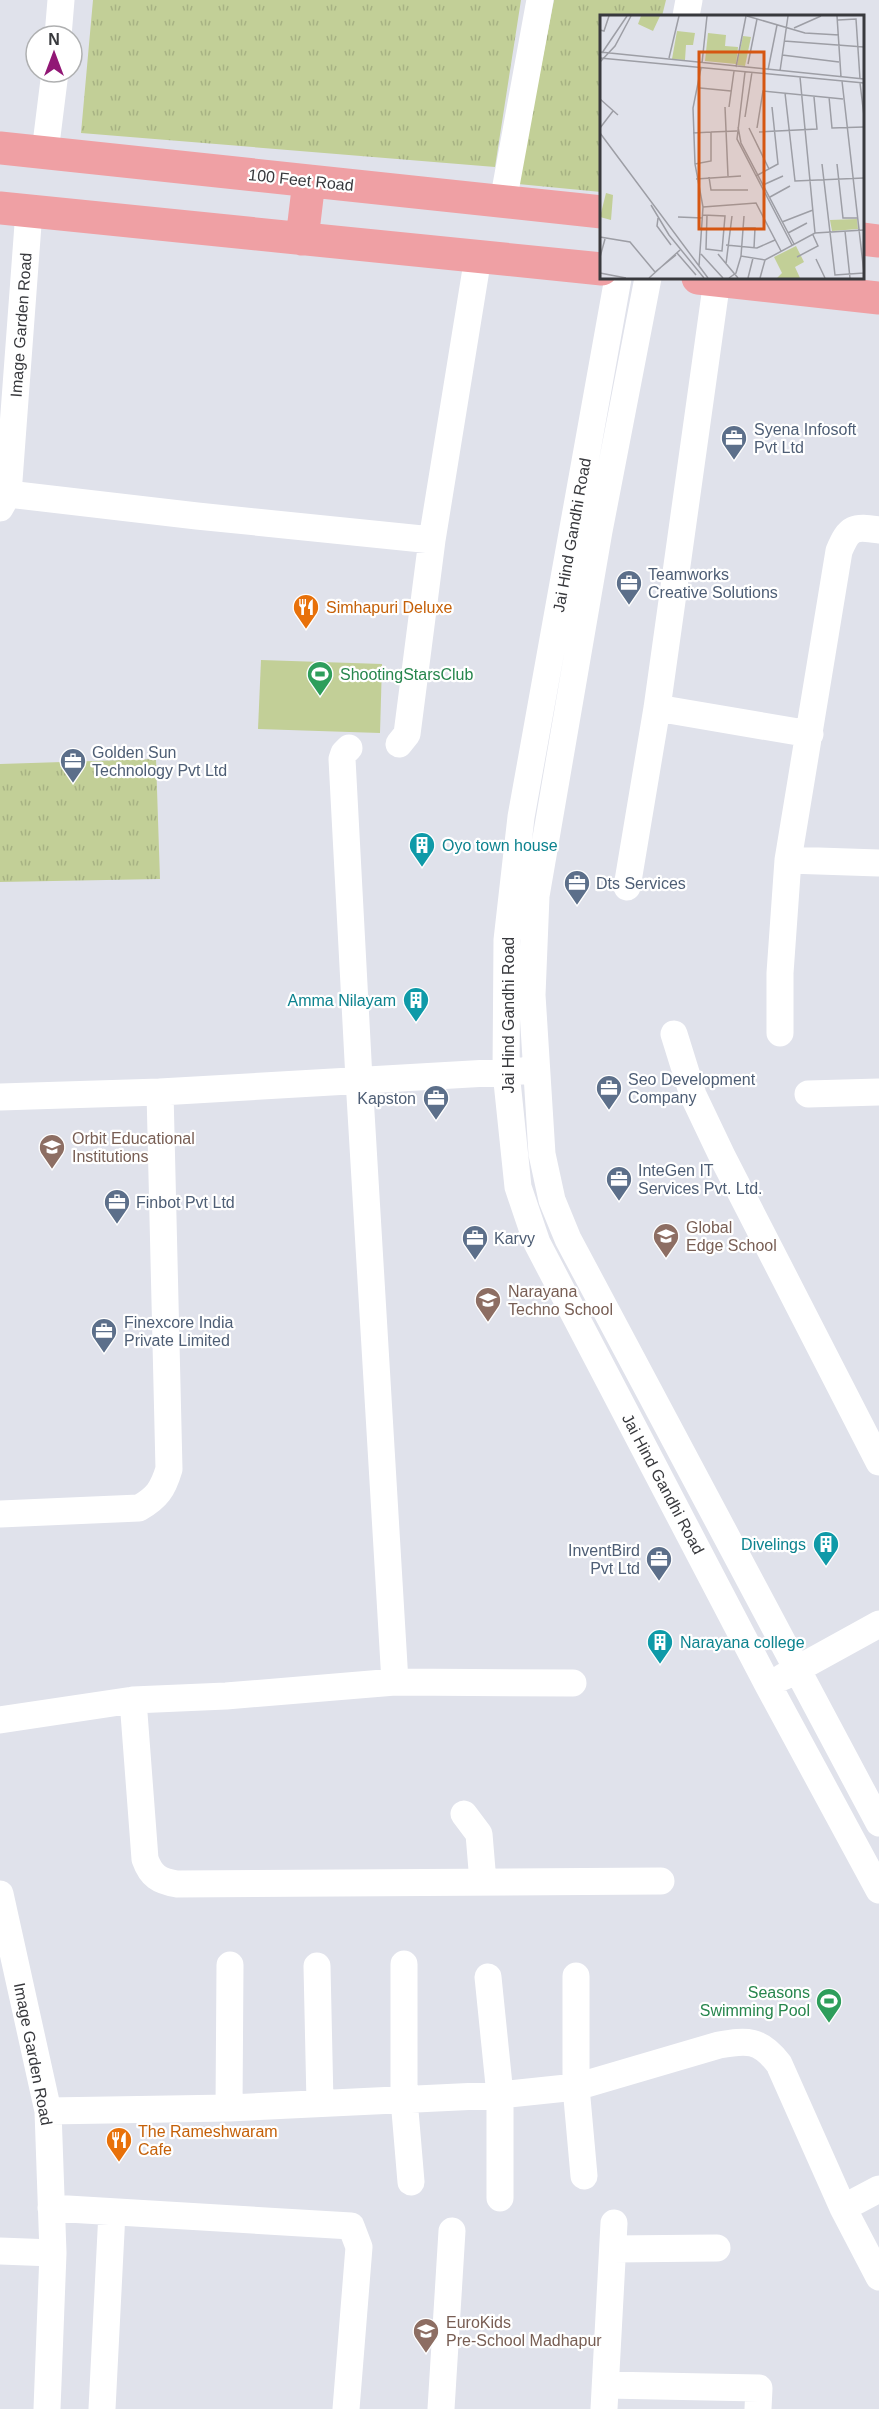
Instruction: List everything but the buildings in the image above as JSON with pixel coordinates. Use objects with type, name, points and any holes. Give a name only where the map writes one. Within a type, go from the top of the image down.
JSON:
[{"type":"main road","name":"100 Feet Road","points":[[0,148],[600,212]]},
{"type":"main road","points":[[302,239],[309,181]]},
{"type":"main road","points":[[15,210],[600,269]]},
{"type":"main road","points":[[864,239],[879,241]]},
{"type":"main road","points":[[708,279],[879,298]]},
{"type":"street","points":[[59,24],[61,0]]},
{"type":"street","points":[[503,202],[540,0]]},
{"type":"street","points":[[686,15],[690,0]]},
{"type":"street","points":[[45,152],[54,84]]},
{"type":"street","name":"Image Garden Road","points":[[4,501],[15,210]]},
{"type":"street","points":[[399,744],[407,734],[432,540],[478,257]]},
{"type":"street","name":"Jai Hind Gandhi Road","points":[[618,279],[519,829],[507,940],[506,1072],[518,1186],[537,1243],[768,1685],[879,1890]]},
{"type":"street","name":"Jai Hind Gandhi Road","points":[[648,279],[599,531],[536,896],[532,994],[542,1155],[552,1200],[568,1239],[877,1813]]},
{"type":"street","points":[[627,887],[657,708],[708,279]]},
{"type":"street","points":[[4,501],[197,516],[432,540]]},
{"type":"street","points":[[780,1033],[780,973],[788,860],[839,551],[846,534],[859,527],[879,530]]},
{"type":"street","points":[[657,708],[810,734]]},
{"type":"street","points":[[349,748],[342,759],[395,1682]]},
{"type":"street","points":[[788,860],[879,863]]},
{"type":"street","points":[[674,1034],[693,1095],[723,1158],[879,1462]]},
{"type":"street","points":[[0,1097],[160,1092],[359,1079],[535,1071]]},
{"type":"street","points":[[0,1514],[139,1508],[152,1501],[164,1488],[169,1469],[160,1092]]},
{"type":"street","points":[[808,1094],[879,1092]]},
{"type":"street","points":[[768,1685],[879,1624]]},
{"type":"street","points":[[0,1720],[133,1700],[226,1696],[395,1682],[573,1683]]},
{"type":"street","points":[[133,1700],[145,1859],[150,1873],[162,1881],[177,1884],[661,1881]]},
{"type":"street","points":[[464,1814],[479,1834],[483,1882]]},
{"type":"street","name":"Image Garden Road","points":[[0,1894],[48,2111],[53,2253],[47,2409]]},
{"type":"street","points":[[404,1964],[404,2099],[411,2182]]},
{"type":"street","points":[[229,2108],[230,1965]]},
{"type":"street","points":[[317,1966],[320,2103]]},
{"type":"street","points":[[576,1976],[576,2087],[584,2176]]},
{"type":"street","points":[[488,1977],[500,2095],[500,2198]]},
{"type":"street","points":[[48,2111],[229,2108],[500,2095],[576,2087],[718,2045],[741,2041],[768,2049],[779,2064],[843,2208],[879,2277]]},
{"type":"street","points":[[843,2208],[879,2189]]},
{"type":"street","points":[[51,2208],[351,2226],[359,2247],[346,2409]]},
{"type":"street","points":[[102,2409],[112,2212]]},
{"type":"street","points":[[441,2409],[452,2230]]},
{"type":"street","points":[[717,2248],[614,2236],[605,2397],[759,2388],[758,2409]]},
{"type":"street","points":[[0,2252],[53,2253]]},
{"type":"green space","points":[[93,0],[521,0],[495,167],[81,133]]},
{"type":"green space","points":[[554,0],[666,0],[662,15],[600,15],[600,192],[518,184]]},
{"type":"green space","name":"ShootingStarsClub","points":[[261,660],[382,664],[380,733],[258,729]]},
{"type":"green space","points":[[156,759],[160,879],[0,882],[0,764]]},
{"type":"place","name":"Syena Infosoft Pvt Ltd","points":[[734,461]]},
{"type":"place","name":"Teamworks Creative Solutions","points":[[629,606]]},
{"type":"place","name":"Simhapuri Deluxe","points":[[306,630]]},
{"type":"place","name":"ShootingStarsClub","points":[[320,697]]},
{"type":"place","name":"Golden Sun Technology Pvt Ltd","points":[[73,784]]},
{"type":"place","name":"Oyo town house","points":[[422,868]]},
{"type":"place","name":"Dts Services","points":[[577,906]]},
{"type":"place","name":"Amma Nilayam","points":[[416,1023]]},
{"type":"place","name":"Seo Development Company","points":[[609,1111]]},
{"type":"place","name":"Kapston","points":[[436,1121]]},
{"type":"place","name":"Orbit Educational Institutions","points":[[52,1170]]},
{"type":"place","name":"InteGen IT Services Pvt. Ltd.","points":[[619,1202]]},
{"type":"place","name":"Finbot Pvt Ltd","points":[[117,1225]]},
{"type":"place","name":"Global Edge School","points":[[666,1259]]},
{"type":"place","name":"Karvy","points":[[475,1261]]},
{"type":"place","name":"Narayana Techno School","points":[[488,1323]]},
{"type":"place","name":"Finexcore India Private Limited","points":[[104,1354]]},
{"type":"place","name":"Divelings","points":[[826,1567]]},
{"type":"place","name":"InventBird Pvt Ltd","points":[[659,1582]]},
{"type":"place","name":"Narayana college","points":[[660,1665]]},
{"type":"place","name":"Seasons Swimming Pool","points":[[829,2024]]},
{"type":"place","name":"The Rameshwaram Cafe","points":[[119,2163]]},
{"type":"place","name":"EuroKids Pre-School Madhapur","points":[[426,2354]]}]
